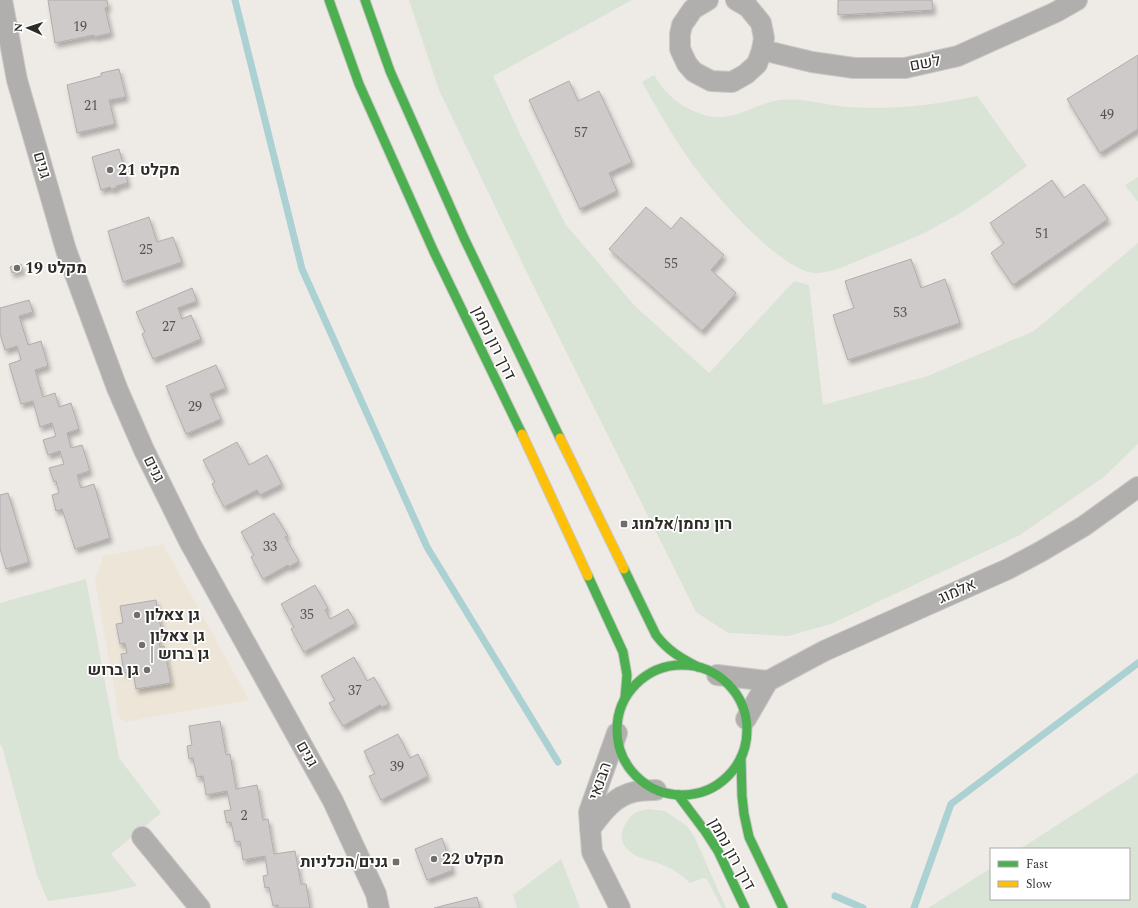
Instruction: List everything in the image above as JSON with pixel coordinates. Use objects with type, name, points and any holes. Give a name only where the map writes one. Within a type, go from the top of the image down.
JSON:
[{"type":"main road","name":"דרך רון נחמן","points":[[329,0],[359,84],[434,252],[554,500],[623,652],[627,675],[625,698]]},
{"type":"main road","name":"דרך רון נחמן","points":[[364,0],[390,71],[461,231],[656,634],[665,648],[674,656],[698,667]]},
{"type":"main road","points":[[684,664],[698,667],[717,675],[728,684],[740,698],[746,719],[746,737],[741,757],[730,773],[716,786],[698,793],[678,795],[656,790],[641,780],[629,767],[620,751],[617,733],[618,715],[625,698],[633,687],[644,677],[656,670],[670,666],[684,664]]},
{"type":"main road","name":"דרך רון נחמן","points":[[741,757],[742,796],[749,837],[783,908]]},
{"type":"main road","name":"דרך רון נחמן","points":[[678,795],[705,830],[718,851],[745,908]]},
{"type":"street","name":"גנים","points":[[2,0],[17,80],[66,250],[118,388],[144,450],[190,543],[333,800],[376,894],[379,908]]},
{"type":"street","points":[[708,0],[693,9],[682,25],[680,34],[680,49],[687,64],[694,72],[711,81],[732,82],[746,74],[757,64],[764,38],[761,23],[748,7],[736,0]]},
{"type":"street","name":"לשם","points":[[762,50],[812,62],[854,68],[905,68],[958,56],[1056,12],[1077,0]]},
{"type":"street","name":"אלמוג","points":[[768,682],[824,651],[1008,569],[1084,526],[1138,487]]},
{"type":"street","points":[[717,675],[768,682],[746,719]]},
{"type":"street","name":"הבנאי","points":[[617,733],[589,812],[592,852],[620,908]]},
{"type":"street","name":"הבנאי","points":[[590,829],[618,798],[634,792],[656,790]]},
{"type":"street","points":[[142,837],[200,908]]},
{"type":"shaded area","points":[[409,0],[632,0],[493,76],[519,132],[566,225],[635,306],[709,373],[794,281],[809,285],[823,405],[928,376],[1034,331],[1138,243],[1138,444],[1105,476],[1020,535],[831,624],[788,636],[728,633],[696,612],[531,281],[439,90]]},
{"type":"shaded area","points":[[654,75],[664,89],[676,101],[691,110],[708,116],[718,117],[737,114],[772,102],[790,99],[841,106],[882,108],[945,102],[977,96],[1027,166],[951,219],[893,247],[836,269],[818,273],[803,270],[785,260],[765,245],[727,206],[696,169],[680,146],[642,82]]},
{"type":"shaded area","points":[[1138,177],[1138,202],[1125,185]]},
{"type":"shaded area","points":[[163,544],[249,700],[125,722],[119,717],[95,581],[103,556]]},
{"type":"shaded area","points":[[86,579],[119,758],[161,813],[111,854],[137,886],[110,892],[48,901],[37,875],[2,746],[0,744],[0,603]]},
{"type":"shaded area","points":[[1138,773],[1138,908],[928,908],[990,869],[990,900],[1130,900],[1130,848],[1022,848]]},
{"type":"shaded area","points":[[648,809],[665,811],[687,826],[694,836],[726,908],[722,908],[707,879],[703,878],[690,883],[672,869],[659,863],[636,856],[627,849],[622,840],[622,831],[632,814]]},
{"type":"shaded area","points":[[561,859],[580,908],[517,908],[513,895]]},
{"type":"building","points":[[48,0],[107,0],[108,7],[105,8],[111,33],[55,43]]},
{"type":"building","points":[[838,0],[932,0],[933,10],[838,15]]},
{"type":"building","points":[[1138,55],[1138,129],[1100,153],[1067,99]]},
{"type":"building","points":[[119,69],[126,97],[109,100],[115,124],[77,133],[67,85],[101,76],[101,73]]},
{"type":"building","points":[[569,81],[578,101],[599,91],[632,162],[609,173],[617,191],[580,209],[529,100]]},
{"type":"building","name":"מקלט 21","points":[[119,149],[128,183],[116,186],[117,188],[111,189],[110,187],[101,190],[92,157]]},
{"type":"building","points":[[1052,180],[1064,198],[1084,184],[1108,219],[1013,285],[991,253],[1004,243],[990,223]]},
{"type":"building","points":[[646,207],[671,229],[681,217],[724,255],[711,270],[736,293],[702,331],[609,249]]},
{"type":"building","points":[[149,217],[157,242],[173,237],[182,262],[123,282],[108,231]]},
{"type":"building","points":[[911,259],[921,288],[945,279],[960,323],[848,360],[833,315],[854,308],[845,281]]},
{"type":"building","name":"מקלט 19","points":[[21,264],[23,270],[12,273],[10,267]]},
{"type":"building","points":[[192,288],[197,301],[178,308],[182,319],[191,315],[201,339],[153,359],[142,334],[145,332],[136,312]]},
{"type":"building","points":[[29,300],[33,312],[19,316],[28,345],[41,341],[48,366],[35,370],[43,397],[55,393],[59,407],[71,403],[79,429],[67,433],[71,448],[82,445],[90,471],[77,475],[81,488],[94,484],[110,538],[75,549],[62,509],[56,511],[52,495],[59,493],[56,481],[54,482],[49,468],[64,464],[60,451],[48,455],[43,440],[56,436],[52,423],[40,427],[33,401],[21,404],[9,364],[21,360],[17,346],[5,350],[0,334],[0,308]]},
{"type":"building","points":[[216,365],[226,388],[210,394],[221,419],[186,434],[166,386]]},
{"type":"building","points":[[237,442],[249,465],[267,455],[282,484],[260,495],[257,490],[224,507],[212,484],[215,482],[203,460]]},
{"type":"building","points":[[8,493],[29,562],[6,569],[0,549],[0,495]]},
{"type":"building","points":[[274,513],[288,536],[285,537],[299,561],[289,567],[288,565],[263,579],[251,557],[254,555],[241,532]]},
{"type":"building","points":[[315,585],[328,608],[325,610],[330,619],[348,609],[356,623],[304,652],[291,629],[294,627],[281,604]]},
{"type":"building","name":"גן צאלון | גן ברוש","points":[[156,600],[162,635],[158,636],[160,647],[164,646],[171,683],[136,689],[133,671],[124,673],[121,654],[127,653],[125,643],[120,644],[116,624],[123,623],[120,606]]},
{"type":"building","points":[[354,657],[367,681],[374,677],[389,704],[382,707],[380,705],[343,726],[329,703],[335,700],[321,676]]},
{"type":"building","points":[[220,721],[226,755],[230,754],[236,789],[257,785],[263,820],[268,819],[274,854],[295,851],[301,884],[306,884],[310,908],[278,908],[278,905],[273,906],[269,887],[265,888],[263,876],[268,875],[265,856],[243,860],[240,841],[235,842],[231,822],[227,823],[224,811],[231,810],[227,791],[206,795],[203,776],[197,777],[193,758],[189,759],[187,746],[192,745],[189,726]]},
{"type":"building","points":[[398,734],[410,758],[418,754],[428,776],[381,800],[369,776],[375,774],[364,751]]},
{"type":"building","name":"מקלט 22","points":[[442,838],[453,870],[427,880],[415,849]]},
{"type":"building","points":[[477,897],[480,908],[434,908]]},
{"type":"waterway","points":[[235,0],[302,269],[427,547],[558,762]]},
{"type":"waterway","points":[[914,908],[951,804],[1138,663]]},
{"type":"waterway","points":[[835,896],[863,908]]},
{"type":"traffic: fast","points":[[329,0],[359,84],[434,252],[522,434]]},
{"type":"traffic: fast","points":[[365,0],[390,71],[464,238],[560,438]]},
{"type":"traffic: fast","points":[[624,569],[656,635],[670,650],[698,667]]},
{"type":"traffic: fast","points":[[588,576],[623,652],[627,675],[625,698]]},
{"type":"traffic: fast","points":[[682,665],[707,670],[728,684],[742,705],[747,730],[742,755],[728,776],[707,790],[682,795],[657,790],[636,776],[622,755],[617,730],[622,705],[636,684],[657,670],[682,665]]},
{"type":"traffic: fast","points":[[741,757],[742,796],[749,837],[783,908]]},
{"type":"traffic: fast","points":[[678,795],[718,851],[745,908]]},
{"type":"traffic: slow","points":[[522,434],[588,576]]},
{"type":"traffic: slow","points":[[560,438],[624,569]]},
{"type":"place","name":"מקלט 21","points":[[110,170]]},
{"type":"place","name":"מקלט 19","points":[[17,268]]},
{"type":"place","name":"רון נחמן/אלמוג","points":[[624,524]]},
{"type":"place","name":"גן צאלון","points":[[137,615]]},
{"type":"place","name":"גן צאלון | גן ברוש","points":[[142,645]]},
{"type":"place","name":"גן ברוש","points":[[147,670]]},
{"type":"place","name":"מקלט 22","points":[[434,859]]},
{"type":"place","name":"גנים/הכלניות","points":[[396,862]]}]
